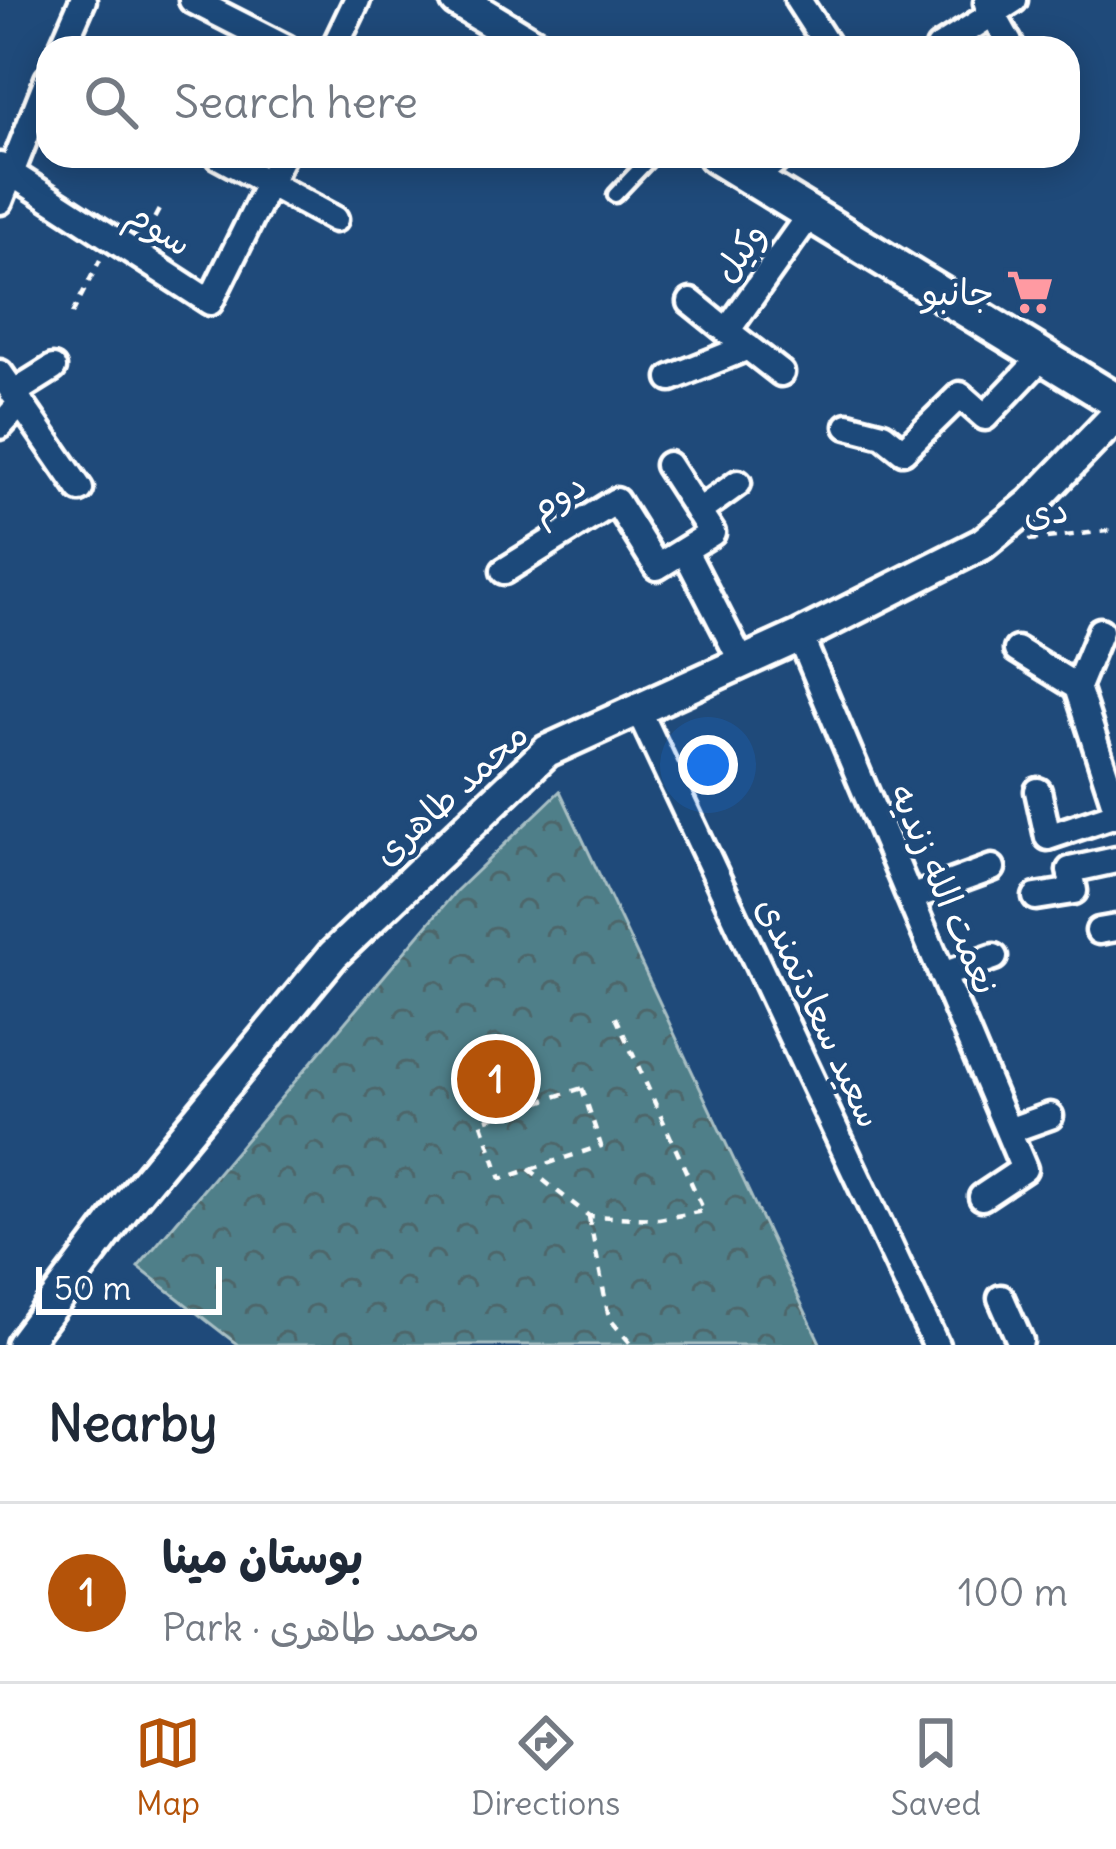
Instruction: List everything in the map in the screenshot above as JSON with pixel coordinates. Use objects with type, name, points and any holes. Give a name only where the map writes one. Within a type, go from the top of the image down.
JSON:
[{"type":"main road","points":[[458,0],[517,36]]},
{"type":"main road","points":[[735,168],[1116,400]]},
{"type":"street","points":[[67,36],[83,0]]},
{"type":"street","points":[[192,0],[262,36]]},
{"type":"street","points":[[340,36],[357,0]]},
{"type":"street","points":[[798,0],[821,36]]},
{"type":"street","points":[[955,36],[997,4],[1008,36]]},
{"type":"street","points":[[0,201],[6,171],[36,105]]},
{"type":"street","points":[[240,168],[335,219]]},
{"type":"street","points":[[268,183],[276,168]]},
{"type":"street","points":[[752,178],[765,168]]},
{"type":"street","name":"سوم","points":[[6,171],[210,302],[268,183]]},
{"type":"street","name":"وکیل","points":[[738,339],[809,214]]},
{"type":"street","name":"وکیل","points":[[691,302],[781,373]]},
{"type":"street","points":[[671,378],[738,339]]},
{"type":"street","points":[[848,426],[883,435],[903,451],[960,395],[985,417],[1043,356]]},
{"type":"street","points":[[0,426],[11,390],[53,368]]},
{"type":"street","points":[[11,390],[80,489]]},
{"type":"street","name":"محمد طاهری","points":[[22,1345],[129,1202],[333,955],[547,751],[800,636],[982,544],[1032,503],[1116,416]]},
{"type":"street","points":[[668,465],[712,533],[685,551],[742,662]]},
{"type":"street","points":[[698,512],[738,483]]},
{"type":"street","name":"دوم","points":[[504,571],[616,501],[657,567],[685,551]]},
{"type":"street","points":[[1078,687],[1100,631]]},
{"type":"street","name":"نعمت الله زندیه","points":[[800,636],[1024,1169],[982,1197]]},
{"type":"street","points":[[1017,650],[1078,687],[1106,746],[1116,811],[1048,837],[1038,791]]},
{"type":"street","name":"سعید سعادتمندی","points":[[638,710],[936,1345]]},
{"type":"street","points":[[1036,897],[1074,890],[1070,870],[1116,860]]},
{"type":"street","points":[[910,898],[992,868]]},
{"type":"street","points":[[942,975],[994,957]]},
{"type":"street","points":[[1008,1131],[1051,1116]]},
{"type":"street","points":[[1001,1298],[1018,1344]]},
{"type":"lane","points":[[616,195],[641,168]]},
{"type":"path","points":[[134,254],[162,204]]},
{"type":"path","points":[[72,314],[111,239]]},
{"type":"path","name":"دی","points":[[982,544],[1116,530]]},
{"type":"path","points":[[529,1169],[589,1216],[658,1219],[704,1210],[614,1013]]},
{"type":"path","points":[[582,1088],[602,1146],[529,1169],[501,1179],[482,1121],[582,1088]]},
{"type":"path","points":[[589,1216],[609,1318],[632,1345]]},
{"type":"green space","points":[[560,791],[821,1345],[238,1345],[138,1267],[456,891]]},
{"type":"place","name":"جانبو","points":[[1030,292]]},
{"type":"place","name":"بوستان مینا","points":[[496,1079]]}]
